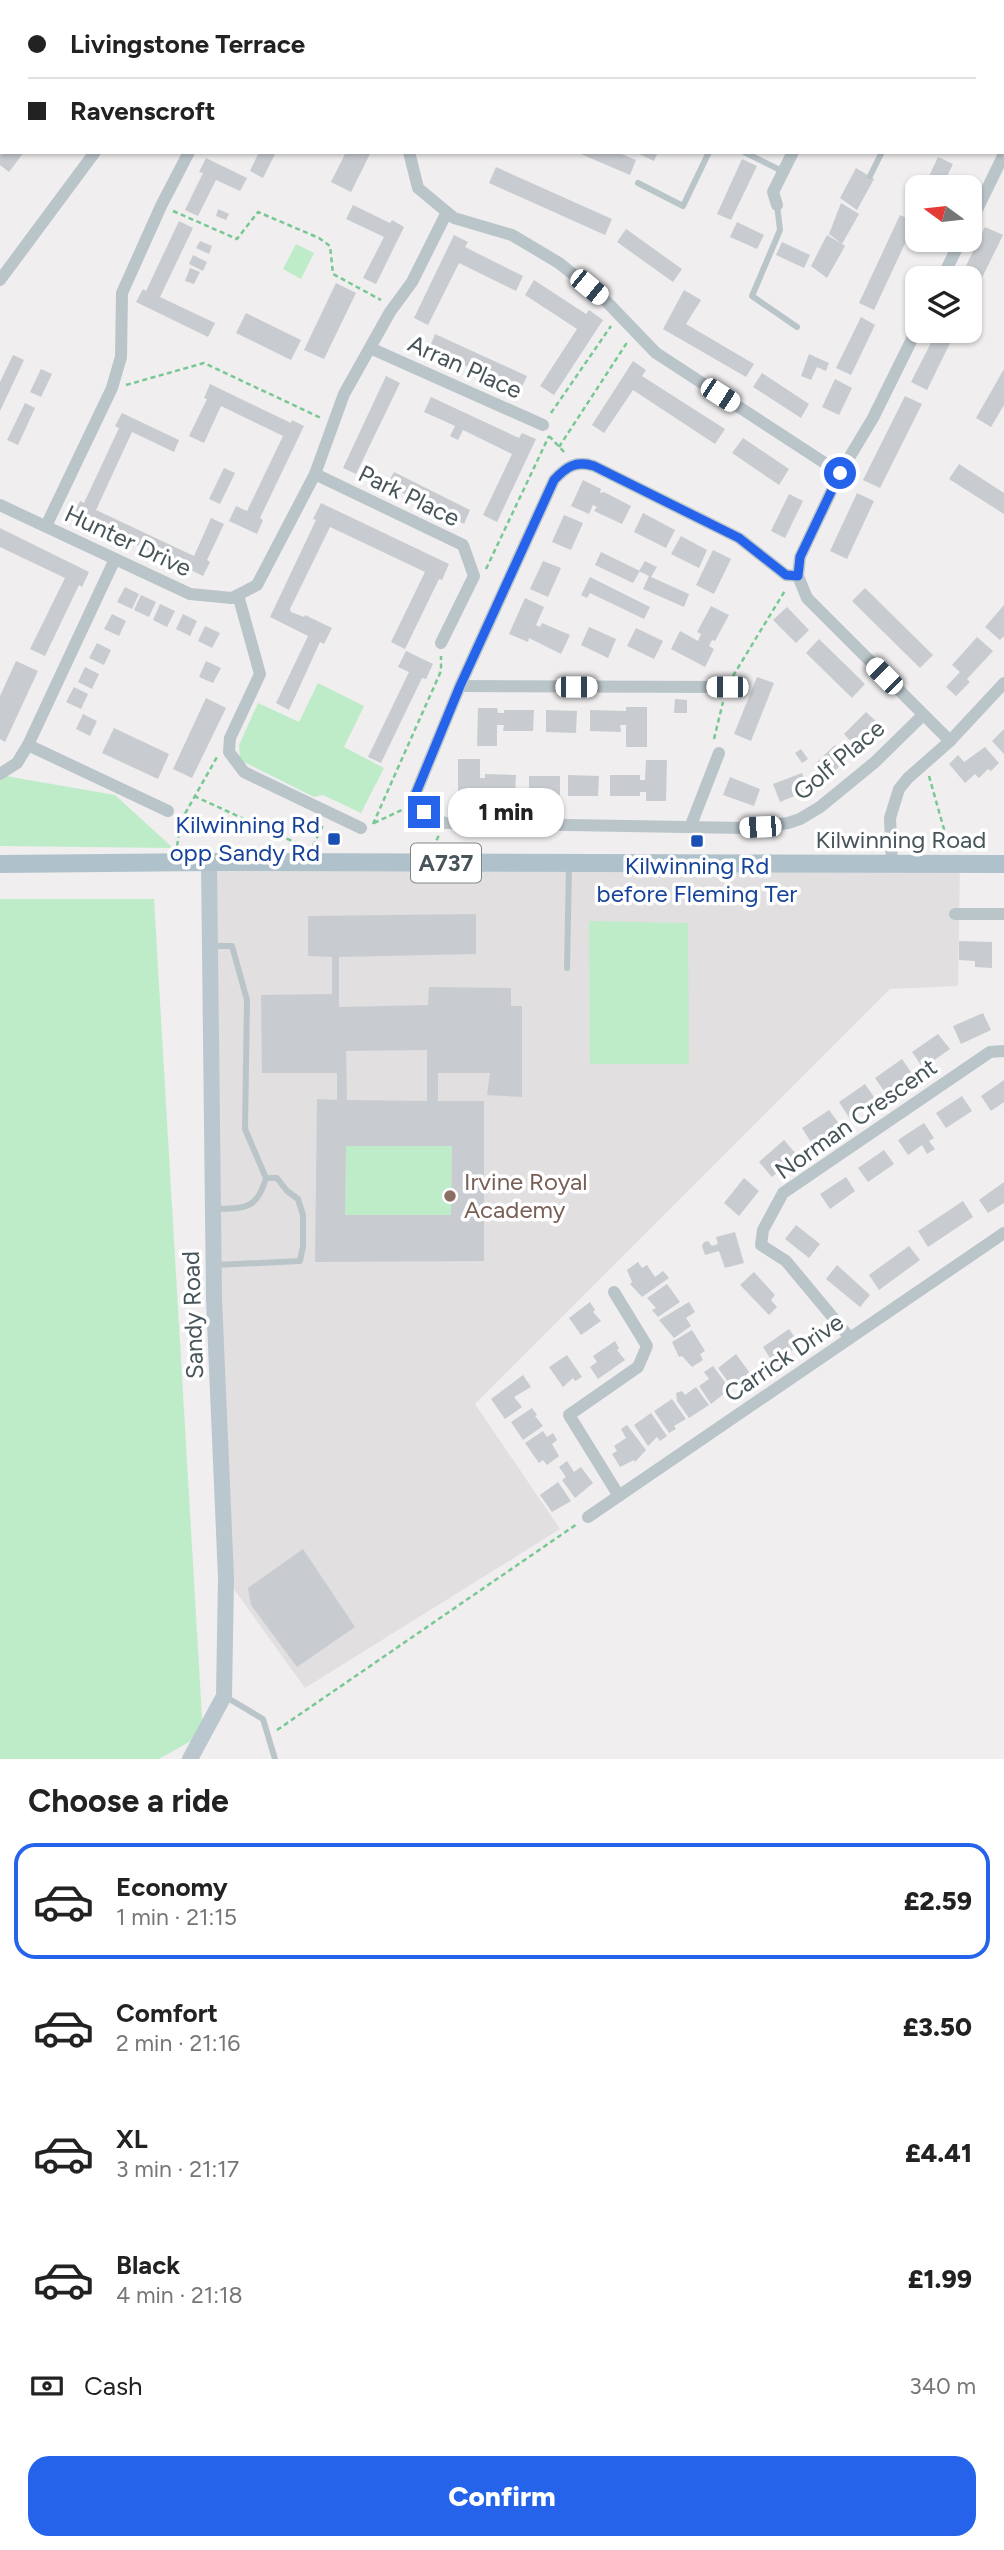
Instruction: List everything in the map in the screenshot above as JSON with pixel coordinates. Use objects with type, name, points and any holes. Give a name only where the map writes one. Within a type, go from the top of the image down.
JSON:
[{"type":"main road","name":"Sandy Road","points":[[190,1759],[224,1696],[226,1578],[214,1265],[209,862]]},
{"type":"main road","name":"Kilwinning Road","points":[[0,864],[1004,864]]},
{"type":"street","points":[[0,280],[94,154]]},
{"type":"street","name":"Hunter Drive","points":[[188,154],[122,293],[121,357],[112,388],[46,526],[190,594],[232,598],[237,595]]},
{"type":"street","points":[[410,154],[418,188],[454,218],[512,235],[548,256],[604,299],[656,353],[840,473]]},
{"type":"street","points":[[777,205],[773,192],[792,154]]},
{"type":"street","points":[[982,199],[1004,154]]},
{"type":"street","points":[[361,828],[244,772],[229,752],[230,738],[260,674],[237,595],[257,586],[315,474],[344,394],[394,307],[412,282],[447,212]]},
{"type":"street","points":[[910,343],[873,418],[840,473],[800,557],[798,576],[807,598],[950,741]]},
{"type":"street","name":"Arran Place","points":[[370,348],[543,425]]},
{"type":"street","points":[[445,823],[424,812],[417,803],[416,793],[460,686],[554,480],[562,471],[576,463],[594,466],[739,538],[786,575],[798,576]]},
{"type":"street","name":"Park Place","points":[[315,474],[463,545],[474,576]]},
{"type":"street","points":[[0,505],[46,526]]},
{"type":"street","points":[[0,774],[17,763],[27,745],[116,559]]},
{"type":"street","points":[[441,643],[474,576]]},
{"type":"street","points":[[892,864],[890,818],[894,800],[908,778],[950,741],[1004,683]]},
{"type":"street","points":[[460,686],[727,687]]},
{"type":"street","name":"Golf Place","points":[[445,823],[691,825],[744,828],[776,826],[800,819],[820,807],[875,762],[923,715]]},
{"type":"street","points":[[27,745],[168,811]]},
{"type":"street","points":[[691,825],[719,753]]},
{"type":"street","points":[[955,914],[1004,914]]},
{"type":"street","name":"Norman Crescent","points":[[850,1338],[786,1261],[761,1245],[763,1230],[783,1193],[990,1052],[1004,1051]]},
{"type":"street","name":"Carrick Drive","points":[[588,1517],[1004,1233]]},
{"type":"street","points":[[614,1292],[647,1346],[638,1367],[569,1415],[619,1496]]},
{"type":"lane","points":[[638,183],[682,206],[708,154]]},
{"type":"lane","points":[[748,154],[784,172]]},
{"type":"lane","points":[[870,176],[881,154]]},
{"type":"lane","points":[[777,205],[780,230],[751,296],[797,327]]},
{"type":"lane","points":[[567,968],[569,864]]},
{"type":"lane","points":[[210,946],[232,946],[237,954],[247,1000],[246,1137],[267,1178],[261,1194],[247,1207],[213,1209]]},
{"type":"lane","points":[[214,1265],[300,1261],[303,1215],[298,1199],[287,1191],[278,1178],[267,1178]]},
{"type":"lane","points":[[224,1696],[263,1719],[275,1759]]},
{"type":"path","points":[[161,206],[237,239],[258,212],[319,238],[330,246],[333,274],[394,307]]},
{"type":"path","points":[[543,425],[618,315]]},
{"type":"path","points":[[559,447],[635,331]]},
{"type":"path","points":[[112,388],[204,363],[333,424]]},
{"type":"path","points":[[474,576],[486,569],[549,436],[576,463]]},
{"type":"path","points":[[719,753],[713,744],[727,687],[783,592],[798,576]]},
{"type":"path","points":[[417,803],[373,824],[441,671],[441,643]]},
{"type":"path","points":[[176,851],[182,819],[194,796],[215,758],[229,752]]},
{"type":"path","points":[[925,762],[953,864]]},
{"type":"path","points":[[194,796],[303,846]]},
{"type":"path","points":[[168,811],[182,819]]},
{"type":"path","points":[[313,846],[328,813]]},
{"type":"path","points":[[431,863],[432,850],[445,823]]},
{"type":"path","points":[[268,1736],[588,1517]]},
{"type":"shaded area","name":"Irvine Royal Academy","points":[[209,862],[960,864],[958,986],[890,989],[475,1404],[560,1529],[305,1688],[226,1578]]},
{"type":"green space","points":[[296,244],[314,253],[301,279],[283,269]]},
{"type":"green space","points":[[318,683],[364,706],[344,747],[384,768],[361,813],[323,795],[314,797],[240,760],[239,745],[258,703],[299,722]]},
{"type":"green space","points":[[0,775],[115,795],[173,848],[0,846]]},
{"type":"green space","points":[[0,899],[154,899],[203,1734],[159,1759],[0,1759]]},
{"type":"green space","points":[[589,921],[688,923],[689,1064],[590,1064]]},
{"type":"green space","points":[[346,1146],[452,1146],[451,1215],[345,1215]]},
{"type":"building","points":[[0,154],[22,154],[9,172],[0,165]]},
{"type":"building","points":[[258,154],[275,154],[263,178],[250,171]]},
{"type":"building","points":[[345,154],[370,154],[351,192],[331,182]]},
{"type":"building","points":[[581,154],[622,154],[636,160],[630,175]]},
{"type":"building","points":[[639,154],[657,154],[654,161]]},
{"type":"building","points":[[938,157],[953,164],[948,175],[930,175]]},
{"type":"building","points":[[206,158],[247,178],[240,191],[216,180],[198,216],[185,210],[203,173],[199,172]]},
{"type":"building","points":[[742,159],[757,166],[731,220],[717,214]]},
{"type":"building","points":[[496,167],[612,219],[605,235],[489,183]]},
{"type":"building","points":[[856,168],[874,179],[857,210],[840,198]]},
{"type":"building","points":[[841,203],[859,214],[842,244],[829,234]]},
{"type":"building","points":[[353,205],[404,227],[376,284],[363,278],[384,237],[346,219]]},
{"type":"building","points":[[218,209],[229,214],[226,220],[216,216]]},
{"type":"building","points":[[900,215],[905,217],[905,243],[874,310],[859,303]]},
{"type":"building","points":[[179,221],[193,228],[160,297],[215,323],[208,337],[136,302],[143,289],[146,291]]},
{"type":"building","points":[[737,222],[764,235],[757,249],[730,237]]},
{"type":"building","points":[[985,227],[1003,235],[982,278],[982,266],[966,266],[973,252],[982,252],[982,233]]},
{"type":"building","points":[[626,229],[682,269],[673,282],[617,242]]},
{"type":"building","points":[[454,235],[468,242],[465,247],[523,276],[516,291],[459,263],[428,325],[414,318]]},
{"type":"building","points":[[827,235],[845,246],[827,278],[811,266]]},
{"type":"building","points":[[200,241],[212,246],[209,254],[196,248]]},
{"type":"building","points":[[782,242],[810,255],[804,268],[776,255]]},
{"type":"building","points":[[193,255],[207,262],[203,271],[189,264]]},
{"type":"building","points":[[190,268],[200,272],[194,284],[185,281]]},
{"type":"building","points":[[534,280],[586,314],[589,310],[603,320],[554,395],[540,386],[577,329],[525,295]]},
{"type":"building","points":[[336,283],[356,293],[324,359],[304,350]]},
{"type":"building","points":[[684,290],[701,300],[686,324],[754,364],[746,377],[663,329]]},
{"type":"building","points":[[246,313],[301,340],[291,360],[236,333]]},
{"type":"building","points":[[861,317],[875,325],[851,375],[836,368]]},
{"type":"building","points":[[435,334],[527,376],[520,391],[429,349]]},
{"type":"building","points":[[931,343],[950,343],[927,390],[911,382]]},
{"type":"building","points":[[809,354],[829,363],[826,371],[817,367],[811,380],[801,376]]},
{"type":"building","points":[[13,355],[24,360],[0,411],[0,382]]},
{"type":"building","points":[[633,361],[646,370],[642,376],[725,429],[715,444],[633,390],[604,433],[592,425]]},
{"type":"building","points":[[41,369],[52,374],[41,397],[30,392]]},
{"type":"building","points":[[1004,369],[1004,405],[991,427],[976,418]]},
{"type":"building","points":[[762,373],[809,404],[801,418],[753,387]]},
{"type":"building","points":[[386,376],[400,383],[356,474],[343,468]]},
{"type":"building","points":[[835,379],[852,388],[839,415],[822,407]]},
{"type":"building","points":[[210,384],[291,423],[292,420],[304,426],[260,518],[263,520],[257,534],[229,521],[236,506],[247,511],[283,436],[221,406],[204,443],[189,436],[207,399],[204,398]]},
{"type":"building","points":[[905,396],[922,404],[880,488],[863,480]]},
{"type":"building","points":[[431,397],[519,438],[522,433],[536,439],[497,522],[483,515],[512,454],[463,430],[458,440],[450,436],[455,426],[424,412]]},
{"type":"building","points":[[25,403],[35,408],[18,445],[7,440]]},
{"type":"building","points":[[122,413],[179,440],[174,452],[132,432],[96,510],[194,556],[211,518],[224,524],[207,560],[210,562],[203,576],[73,515],[80,501],[84,503],[119,428],[115,426]]},
{"type":"building","points":[[743,438],[789,469],[779,485],[732,453]]},
{"type":"building","points":[[959,464],[1004,493],[1004,514],[949,479]]},
{"type":"building","points":[[224,468],[235,473],[220,504],[209,499]]},
{"type":"building","points":[[394,472],[470,510],[464,524],[387,485]]},
{"type":"building","points":[[583,480],[601,489],[600,493],[604,492],[631,506],[622,524],[594,511],[597,507],[593,505],[589,514],[571,506]]},
{"type":"building","points":[[857,493],[874,501],[847,559],[830,551]]},
{"type":"building","points":[[789,494],[803,501],[785,538],[771,531]]},
{"type":"building","points":[[321,503],[449,564],[405,649],[391,642],[425,572],[330,527],[290,609],[291,612],[304,617],[305,615],[332,628],[324,644],[320,642],[289,710],[276,703],[308,636],[270,617],[316,520],[313,519]]},
{"type":"building","points":[[643,513],[675,530],[666,548],[634,532]]},
{"type":"building","points":[[564,515],[583,523],[571,550],[552,542]]},
{"type":"building","points":[[0,528],[89,572],[82,587],[79,585],[45,656],[30,649],[65,578],[0,547]]},
{"type":"building","points":[[681,536],[707,550],[699,568],[671,554]]},
{"type":"building","points":[[713,550],[731,559],[714,594],[696,585]]},
{"type":"building","points":[[601,552],[640,571],[633,583],[595,565]]},
{"type":"building","points":[[543,561],[561,568],[548,597],[530,589]]},
{"type":"building","points":[[645,561],[657,567],[651,577],[689,594],[684,607],[643,589],[649,576],[639,571]]},
{"type":"building","points":[[590,577],[650,607],[644,619],[590,593],[587,598],[581,595]]},
{"type":"building","points":[[125,587],[139,594],[132,609],[117,602]]},
{"type":"building","points":[[865,588],[933,655],[920,668],[852,601]]},
{"type":"building","points":[[141,595],[156,602],[149,617],[134,610]]},
{"type":"building","points":[[525,598],[544,607],[536,625],[540,627],[542,623],[570,635],[561,654],[529,638],[528,642],[509,634]]},
{"type":"building","points":[[160,604],[175,611],[167,627],[153,620]]},
{"type":"building","points":[[1004,605],[1004,636],[1000,640],[985,627]]},
{"type":"building","points":[[711,606],[729,615],[715,641],[712,640],[709,646],[714,649],[705,667],[671,649],[680,631],[698,641],[701,634],[697,632]]},
{"type":"building","points":[[787,607],[809,630],[796,643],[773,620]]},
{"type":"building","points":[[112,614],[126,621],[119,636],[104,629]]},
{"type":"building","points":[[183,614],[197,621],[190,636],[176,629]]},
{"type":"building","points":[[205,626],[220,633],[212,648],[198,641]]},
{"type":"building","points":[[589,627],[616,639],[608,658],[581,645]]},
{"type":"building","points":[[636,628],[663,641],[654,659],[627,646]]},
{"type":"building","points":[[977,637],[993,651],[967,679],[970,682],[956,696],[946,687],[960,672],[952,665]]},
{"type":"building","points":[[819,639],[865,684],[852,698],[806,653]]},
{"type":"building","points":[[97,643],[111,650],[104,665],[89,658]]},
{"type":"building","points":[[406,651],[433,664],[426,679],[422,678],[381,763],[368,757],[409,672],[398,667]]},
{"type":"building","points":[[16,661],[38,671],[5,742],[0,739],[0,696]]},
{"type":"building","points":[[206,661],[221,668],[213,683],[199,677]]},
{"type":"building","points":[[85,667],[99,674],[92,689],[78,682]]},
{"type":"building","points":[[757,677],[774,683],[751,741],[734,734]]},
{"type":"building","points":[[74,687],[88,694],[81,709],[66,702]]},
{"type":"building","points":[[206,698],[226,708],[192,778],[173,769]]},
{"type":"building","points":[[675,699],[687,700],[687,713],[674,713]]},
{"type":"building","points":[[626,707],[647,707],[647,747],[626,747],[626,725],[620,725],[621,732],[590,731],[590,710],[626,711]]},
{"type":"building","points":[[478,708],[497,708],[498,713],[504,713],[504,710],[534,710],[533,731],[503,731],[504,725],[497,725],[497,746],[477,746]]},
{"type":"building","points":[[546,710],[577,711],[576,733],[546,732]]},
{"type":"building","points":[[866,712],[879,724],[856,747],[844,734]]},
{"type":"building","points":[[83,714],[97,721],[90,736],[76,729]]},
{"type":"building","points":[[114,728],[169,754],[158,779],[102,753]]},
{"type":"building","points":[[1004,729],[1004,754],[992,741]]},
{"type":"building","points":[[835,745],[848,758],[825,780],[813,766]]},
{"type":"building","points":[[985,747],[999,763],[991,771],[988,769],[979,778],[975,774],[965,783],[949,764],[958,755],[964,762]]},
{"type":"building","points":[[801,749],[808,759],[802,763],[795,753]]},
{"type":"building","points":[[458,759],[480,759],[480,778],[485,778],[485,774],[516,775],[515,798],[485,797],[485,789],[479,789],[479,798],[458,798]]},
{"type":"building","points":[[646,760],[667,760],[666,801],[646,801],[646,792],[640,792],[640,796],[610,796],[610,775],[640,775],[640,780],[645,780]]},
{"type":"building","points":[[802,773],[809,790],[780,802],[773,784]]},
{"type":"building","points":[[568,775],[599,776],[598,796],[568,796]]},
{"type":"building","points":[[529,776],[560,776],[560,795],[529,796]]},
{"type":"building","points":[[730,777],[760,789],[754,806],[723,795]]},
{"type":"building","points":[[476,914],[476,954],[339,957],[339,1007],[428,1005],[429,987],[511,988],[511,1006],[522,1006],[522,1097],[487,1095],[490,1073],[438,1073],[438,1101],[484,1101],[484,1261],[315,1262],[317,1099],[337,1100],[337,1073],[262,1073],[261,995],[332,994],[332,957],[308,956],[308,916]],"holes":[[[427,1050],[427,1101],[347,1100],[346,1051]],[[346,1146],[452,1146],[451,1215],[345,1215]]]},
{"type":"building","points":[[959,941],[992,942],[992,968],[975,967],[975,961],[959,960]]},
{"type":"building","points":[[983,1013],[991,1030],[961,1044],[953,1026]]},
{"type":"building","points":[[938,1034],[950,1049],[923,1068],[912,1052]]},
{"type":"building","points":[[902,1059],[913,1075],[886,1094],[875,1078]]},
{"type":"building","points":[[1004,1080],[1004,1102],[991,1111],[981,1096]]},
{"type":"building","points":[[865,1084],[876,1100],[850,1119],[839,1102]]},
{"type":"building","points":[[962,1096],[972,1111],[946,1128],[936,1113]]},
{"type":"building","points":[[829,1110],[840,1125],[819,1140],[823,1145],[816,1150],[802,1128]]},
{"type":"building","points":[[924,1123],[934,1138],[929,1141],[935,1149],[927,1154],[922,1145],[908,1155],[898,1140]]},
{"type":"building","points":[[784,1140],[797,1155],[772,1177],[759,1162]]},
{"type":"building","points":[[884,1150],[894,1164],[868,1182],[858,1168]]},
{"type":"building","points":[[846,1177],[855,1191],[830,1209],[820,1194]]},
{"type":"building","points":[[744,1178],[759,1191],[739,1216],[724,1203]]},
{"type":"building","points":[[1004,1182],[1004,1203],[988,1213],[979,1200]]},
{"type":"building","points":[[963,1201],[973,1217],[928,1247],[918,1231]]},
{"type":"building","points":[[796,1225],[820,1244],[809,1258],[785,1239]]},
{"type":"building","points":[[735,1232],[744,1263],[725,1268],[719,1251],[705,1255],[702,1246],[704,1242],[708,1241],[712,1246],[718,1244],[716,1237]]},
{"type":"building","points":[[909,1246],[920,1260],[879,1290],[869,1275]]},
{"type":"building","points":[[638,1262],[642,1268],[647,1265],[655,1277],[663,1271],[669,1278],[642,1297],[630,1284],[632,1282],[627,1270]]},
{"type":"building","points":[[837,1265],[870,1295],[860,1307],[826,1279]]},
{"type":"building","points":[[754,1272],[775,1295],[771,1300],[777,1307],[769,1315],[740,1285]]},
{"type":"building","points":[[667,1284],[680,1302],[658,1317],[652,1310],[656,1308],[647,1298]]},
{"type":"building","points":[[590,1302],[595,1310],[593,1312],[601,1321],[581,1335],[569,1318]]},
{"type":"building","points":[[689,1302],[695,1312],[686,1318],[691,1326],[674,1338],[659,1320]]},
{"type":"building","points":[[789,1329],[800,1345],[773,1363],[763,1347]]},
{"type":"building","points":[[692,1330],[705,1351],[700,1354],[703,1360],[692,1367],[682,1356],[679,1357],[672,1342]]},
{"type":"building","points":[[615,1341],[619,1348],[617,1350],[625,1360],[598,1379],[590,1367],[597,1362],[593,1356]]},
{"type":"building","points":[[736,1354],[752,1376],[745,1381],[742,1378],[732,1387],[718,1368]]},
{"type":"building","points":[[567,1355],[582,1377],[575,1381],[573,1378],[563,1387],[549,1367]]},
{"type":"building","points":[[713,1366],[730,1389],[711,1404],[699,1386],[709,1379],[704,1372]]},
{"type":"building","points":[[523,1375],[531,1387],[514,1397],[522,1407],[505,1419],[491,1399]]},
{"type":"building","points":[[696,1387],[709,1405],[689,1418],[677,1401],[676,1393],[682,1391],[685,1395]]},
{"type":"building","points":[[672,1399],[686,1419],[674,1426],[676,1429],[669,1433],[654,1411]]},
{"type":"building","points":[[532,1408],[543,1426],[523,1440],[511,1422]]},
{"type":"building","points":[[651,1413],[667,1436],[660,1441],[657,1437],[648,1446],[634,1425]]},
{"type":"building","points":[[627,1425],[646,1450],[635,1462],[634,1460],[620,1467],[612,1454],[617,1451],[614,1446],[626,1438],[621,1429]]},
{"type":"building","points":[[543,1431],[547,1437],[553,1433],[557,1440],[552,1444],[559,1456],[547,1465],[543,1460],[539,1463],[525,1443]]},
{"type":"building","points":[[567,1461],[574,1472],[581,1467],[593,1483],[575,1498],[562,1480],[566,1477],[559,1467]]},
{"type":"building","points":[[558,1482],[571,1501],[552,1512],[540,1495]]},
{"type":"building","points":[[303,1549],[355,1627],[297,1667],[251,1605],[248,1588]]},
{"type":"place","name":"Kilwinning Rd opp Sandy Rd","points":[[334,839]]},
{"type":"place","name":"Kilwinning Rd before Fleming Ter","points":[[697,841]]},
{"type":"place","name":"Irvine Royal Academy","points":[[450,1196]]},
{"type":"route","points":[[424,812],[417,803],[416,793],[460,686],[554,480],[562,471],[576,463],[594,466],[739,538],[786,575],[798,576],[800,557],[840,473]]}]
